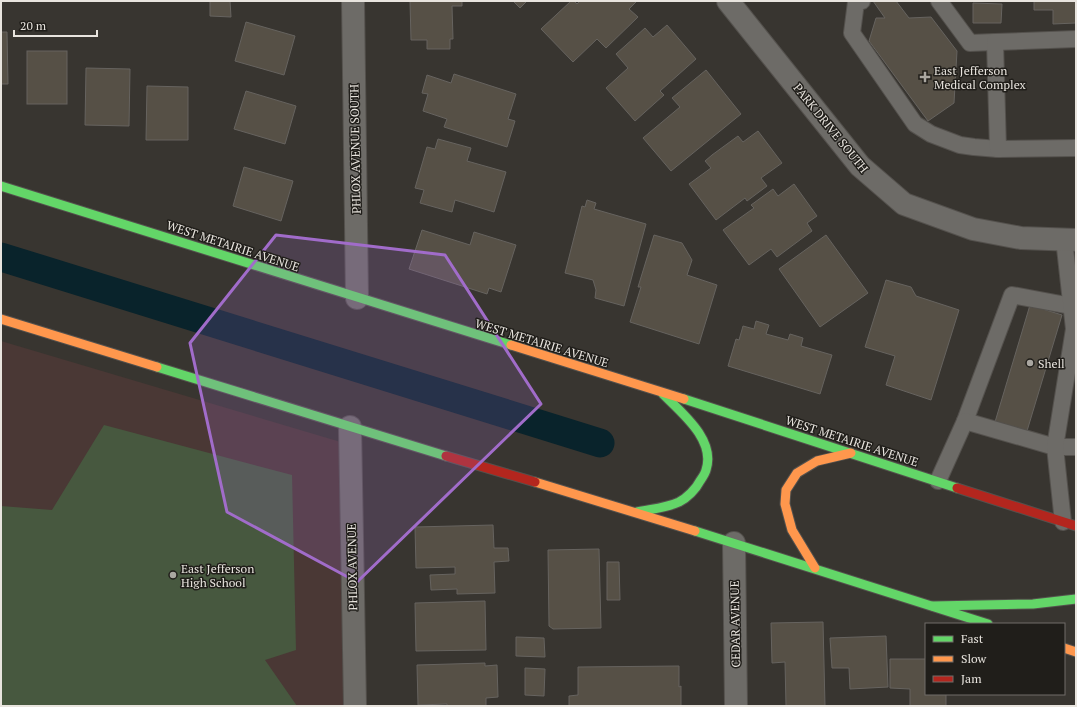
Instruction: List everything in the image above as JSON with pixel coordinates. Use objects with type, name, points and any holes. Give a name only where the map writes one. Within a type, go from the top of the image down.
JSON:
[{"type":"main road","name":"WEST METAIRIE AVENUE","points":[[1,186],[661,392],[1070,524]]},
{"type":"main road","points":[[1,319],[350,427],[636,512],[985,623]]},
{"type":"main road","points":[[636,512],[680,502],[697,486],[708,465],[706,448],[695,427],[661,392]]},
{"type":"main road","points":[[815,568],[792,530],[785,504],[786,490],[797,473],[817,461],[852,453]]},
{"type":"main road","points":[[933,606],[1033,604],[1076,599]]},
{"type":"main road","points":[[1065,648],[1076,652]]},
{"type":"street","name":"PHLOX AVENUE SOUTH","points":[[353,1],[357,298]]},
{"type":"street","name":"PARK DRIVE SOUTH","points":[[728,1],[748,24],[860,166],[904,204],[973,229],[1021,238],[1070,240]]},
{"type":"street","points":[[748,1],[748,24]]},
{"type":"street","name":"PHLOX AVENUE","points":[[350,427],[355,706]]},
{"type":"street","name":"CEDAR AVENUE","points":[[734,543],[736,706]]},
{"type":"lane","points":[[862,1],[856,2],[852,33],[915,124],[931,134],[974,147],[998,149],[1076,148]]},
{"type":"lane","points":[[939,1],[970,43],[1076,40]]},
{"type":"lane","points":[[995,42],[998,149]]},
{"type":"lane","points":[[1070,240],[1074,329],[1055,447],[1070,524]]},
{"type":"lane","points":[[938,481],[965,421],[1012,295],[1074,306]]},
{"type":"lane","points":[[965,421],[1055,447],[1076,447]]},
{"type":"highlighted area","points":[[276,235],[445,255],[541,404],[357,582],[227,512],[190,343]]},
{"type":"shaded area","name":"East Jefferson High School","points":[[1,341],[344,443],[348,706],[1,706]]},
{"type":"green space","name":"East Jefferson High School","points":[[104,425],[292,475],[296,650],[265,660],[297,706],[1,706],[1,506],[52,510]]},
{"type":"building","points":[[210,1],[230,1],[231,17],[210,16]]},
{"type":"building","points":[[410,1],[462,1],[462,6],[452,6],[453,39],[450,39],[450,49],[427,49],[427,40],[411,40]]},
{"type":"building","points":[[513,1],[527,1],[520,8]]},
{"type":"building","points":[[571,1],[574,1],[577,4],[580,1],[637,1],[629,9],[638,17],[606,48],[597,39],[573,62],[541,29]]},
{"type":"building","name":"East Jefferson Medical Complex","points":[[873,1],[896,1],[909,18],[931,17],[957,51],[954,103],[928,121],[869,41],[876,18],[885,18]]},
{"type":"building","points":[[1034,1],[1076,1],[1076,23],[1053,24],[1053,10],[1034,10]]},
{"type":"building","points":[[973,3],[1002,4],[1001,23],[973,23]]},
{"type":"building","points":[[246,22],[295,36],[284,75],[235,61]]},
{"type":"building","points":[[667,25],[696,59],[660,91],[664,95],[635,121],[606,88],[628,68],[616,54],[645,28],[653,37]]},
{"type":"building","points":[[1,32],[7,32],[8,84],[1,84]]},
{"type":"building","points":[[27,51],[67,51],[67,104],[27,104]]},
{"type":"building","points":[[86,68],[130,69],[129,126],[85,125]]},
{"type":"building","points":[[706,70],[741,114],[671,171],[643,138],[680,107],[672,98]]},
{"type":"building","points":[[454,74],[516,94],[508,119],[515,121],[507,147],[444,127],[447,119],[423,111],[428,94],[422,93],[427,75],[451,83]]},
{"type":"building","points":[[147,86],[188,87],[188,140],[146,140]]},
{"type":"building","points":[[246,91],[296,106],[285,144],[234,129]]},
{"type":"building","points":[[758,131],[782,163],[761,178],[767,186],[747,201],[745,198],[716,220],[689,184],[711,168],[705,161],[712,155],[738,136],[743,142]]},
{"type":"building","points":[[438,139],[471,148],[467,161],[506,172],[494,212],[455,200],[452,212],[420,203],[424,190],[415,188],[427,147],[435,149]]},
{"type":"building","points":[[244,167],[293,181],[281,221],[233,206]]},
{"type":"building","points":[[794,184],[817,216],[807,223],[812,231],[777,257],[771,249],[749,265],[723,230],[754,208],[751,205],[773,189],[778,196]]},
{"type":"building","points":[[587,200],[596,203],[594,209],[646,224],[624,306],[595,298],[596,290],[593,280],[565,273],[582,206],[585,207]]},
{"type":"building","points":[[422,230],[470,245],[474,232],[516,245],[501,292],[489,288],[487,294],[409,269]]},
{"type":"building","points":[[654,235],[682,243],[692,260],[687,275],[717,285],[699,344],[630,322],[641,287],[638,287]]},
{"type":"building","points":[[826,235],[868,293],[820,327],[779,269]]},
{"type":"building","points":[[886,280],[911,287],[916,296],[959,310],[931,400],[886,385],[895,356],[865,347]]},
{"type":"building","points":[[1030,305],[1062,315],[1027,431],[995,422]]},
{"type":"building","points":[[756,321],[769,325],[766,334],[788,340],[790,334],[803,338],[801,346],[832,355],[820,394],[728,366],[736,339],[739,340],[743,326],[754,329]]},
{"type":"building","points":[[493,525],[494,548],[508,548],[509,561],[494,562],[495,593],[457,594],[457,589],[431,590],[430,575],[455,574],[455,567],[416,568],[415,527]]},
{"type":"building","points":[[599,549],[601,628],[553,629],[549,626],[548,550]]},
{"type":"building","points":[[607,562],[619,562],[620,600],[607,600]]},
{"type":"building","points":[[485,601],[486,650],[416,651],[415,603]]},
{"type":"building","points":[[823,622],[825,706],[786,706],[785,662],[772,663],[771,623]]},
{"type":"building","points":[[886,636],[888,687],[850,689],[849,668],[832,668],[830,638]]},
{"type":"building","points":[[516,637],[544,638],[545,657],[516,656]]},
{"type":"building","points":[[890,659],[925,659],[925,695],[946,695],[946,706],[910,706],[910,689],[890,688]]},
{"type":"building","points":[[485,663],[485,666],[497,665],[498,697],[486,698],[486,706],[447,706],[447,704],[418,705],[417,665]]},
{"type":"building","points":[[679,666],[681,706],[569,706],[569,696],[578,695],[578,667]]},
{"type":"building","points":[[525,668],[545,669],[544,696],[525,695]]},
{"type":"waterway","points":[[1,257],[600,443]]},
{"type":"traffic: fast","points":[[1,186],[511,345]]},
{"type":"traffic: fast","points":[[157,367],[446,456]]},
{"type":"traffic: fast","points":[[637,512],[669,506],[679,502],[688,496],[696,487],[706,470],[708,459],[702,438],[688,418],[663,394]]},
{"type":"traffic: fast","points":[[684,399],[957,488]]},
{"type":"traffic: fast","points":[[695,531],[985,623]]},
{"type":"traffic: fast","points":[[933,606],[1033,604],[1076,599]]},
{"type":"traffic: slow","points":[[1,319],[157,367]]},
{"type":"traffic: slow","points":[[511,345],[684,399]]},
{"type":"traffic: slow","points":[[815,568],[792,530],[785,504],[786,490],[797,473],[817,461],[851,453]]},
{"type":"traffic: slow","points":[[535,482],[695,531]]},
{"type":"traffic: slow","points":[[1065,648],[1076,652]]},
{"type":"traffic: jam","points":[[446,456],[535,482]]},
{"type":"traffic: jam","points":[[957,488],[1076,526]]},
{"type":"place","name":"East Jefferson Medical Complex","points":[[925,77]]},
{"type":"place","name":"Shell","points":[[1030,363]]},
{"type":"place","name":"East Jefferson High School","points":[[173,575]]}]
